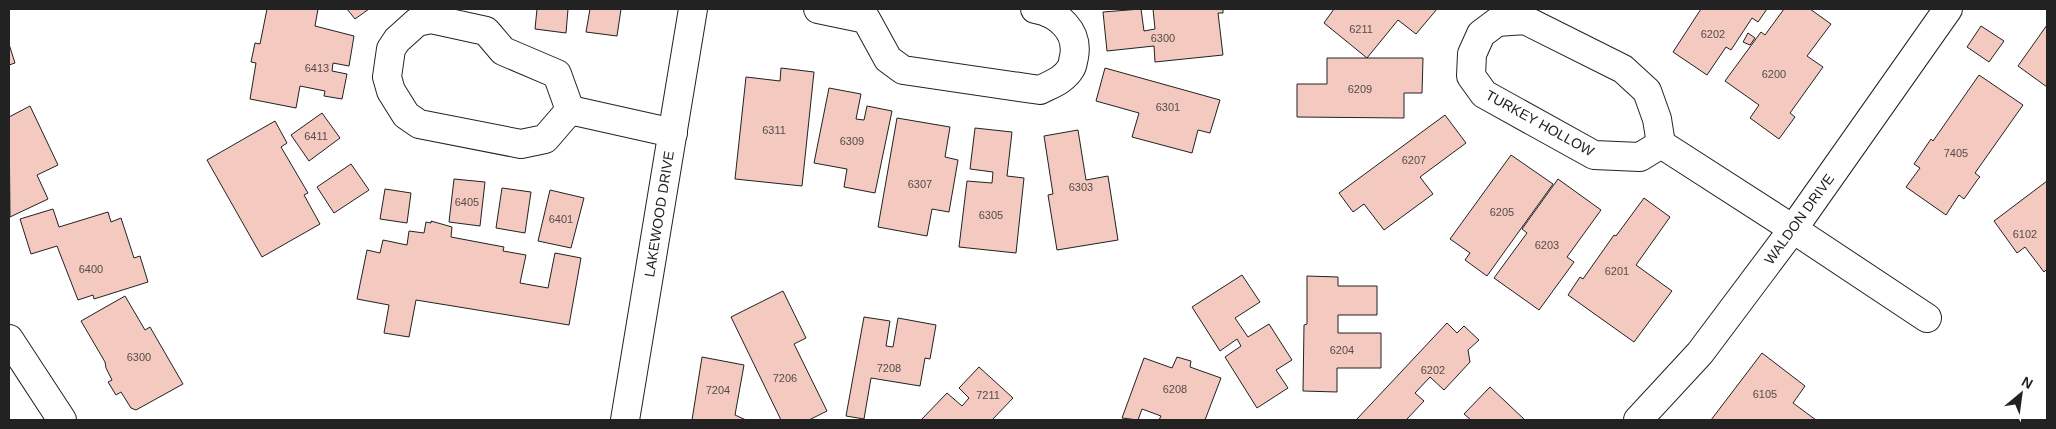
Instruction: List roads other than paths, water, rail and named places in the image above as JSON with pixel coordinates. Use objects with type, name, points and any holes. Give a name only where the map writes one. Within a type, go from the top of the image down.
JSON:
[{"type":"street","name":"LAKEWOOD DRIVE","points":[[626,420],[693,9]]},
{"type":"street","points":[[818,9],[871,14],[888,59],[903,70],[1040,90],[1060,80],[1072,67],[1075,51],[1073,35],[1062,20],[1046,11],[1035,9]]},
{"type":"street","name":"WALDON DRIVE","points":[[1638,420],[1700,353],[1793,228],[1948,9]]},
{"type":"street","points":[[432,19],[486,30],[503,51],[557,74],[570,110],[545,139],[521,144],[419,124],[406,115],[390,90],[387,77],[391,50],[397,40],[417,22],[432,19]]},
{"type":"street","name":"TURKEY HOLLOW","points":[[1525,20],[1623,69],[1647,91],[1657,119],[1661,144],[1640,158],[1594,155],[1484,94],[1471,76],[1472,54],[1481,34],[1497,22],[1525,20]]},
{"type":"street","points":[[570,110],[673,134]]},
{"type":"street","points":[[1661,144],[1793,228],[1927,318]]},
{"type":"street","points":[[10,344],[62,420]]}]
